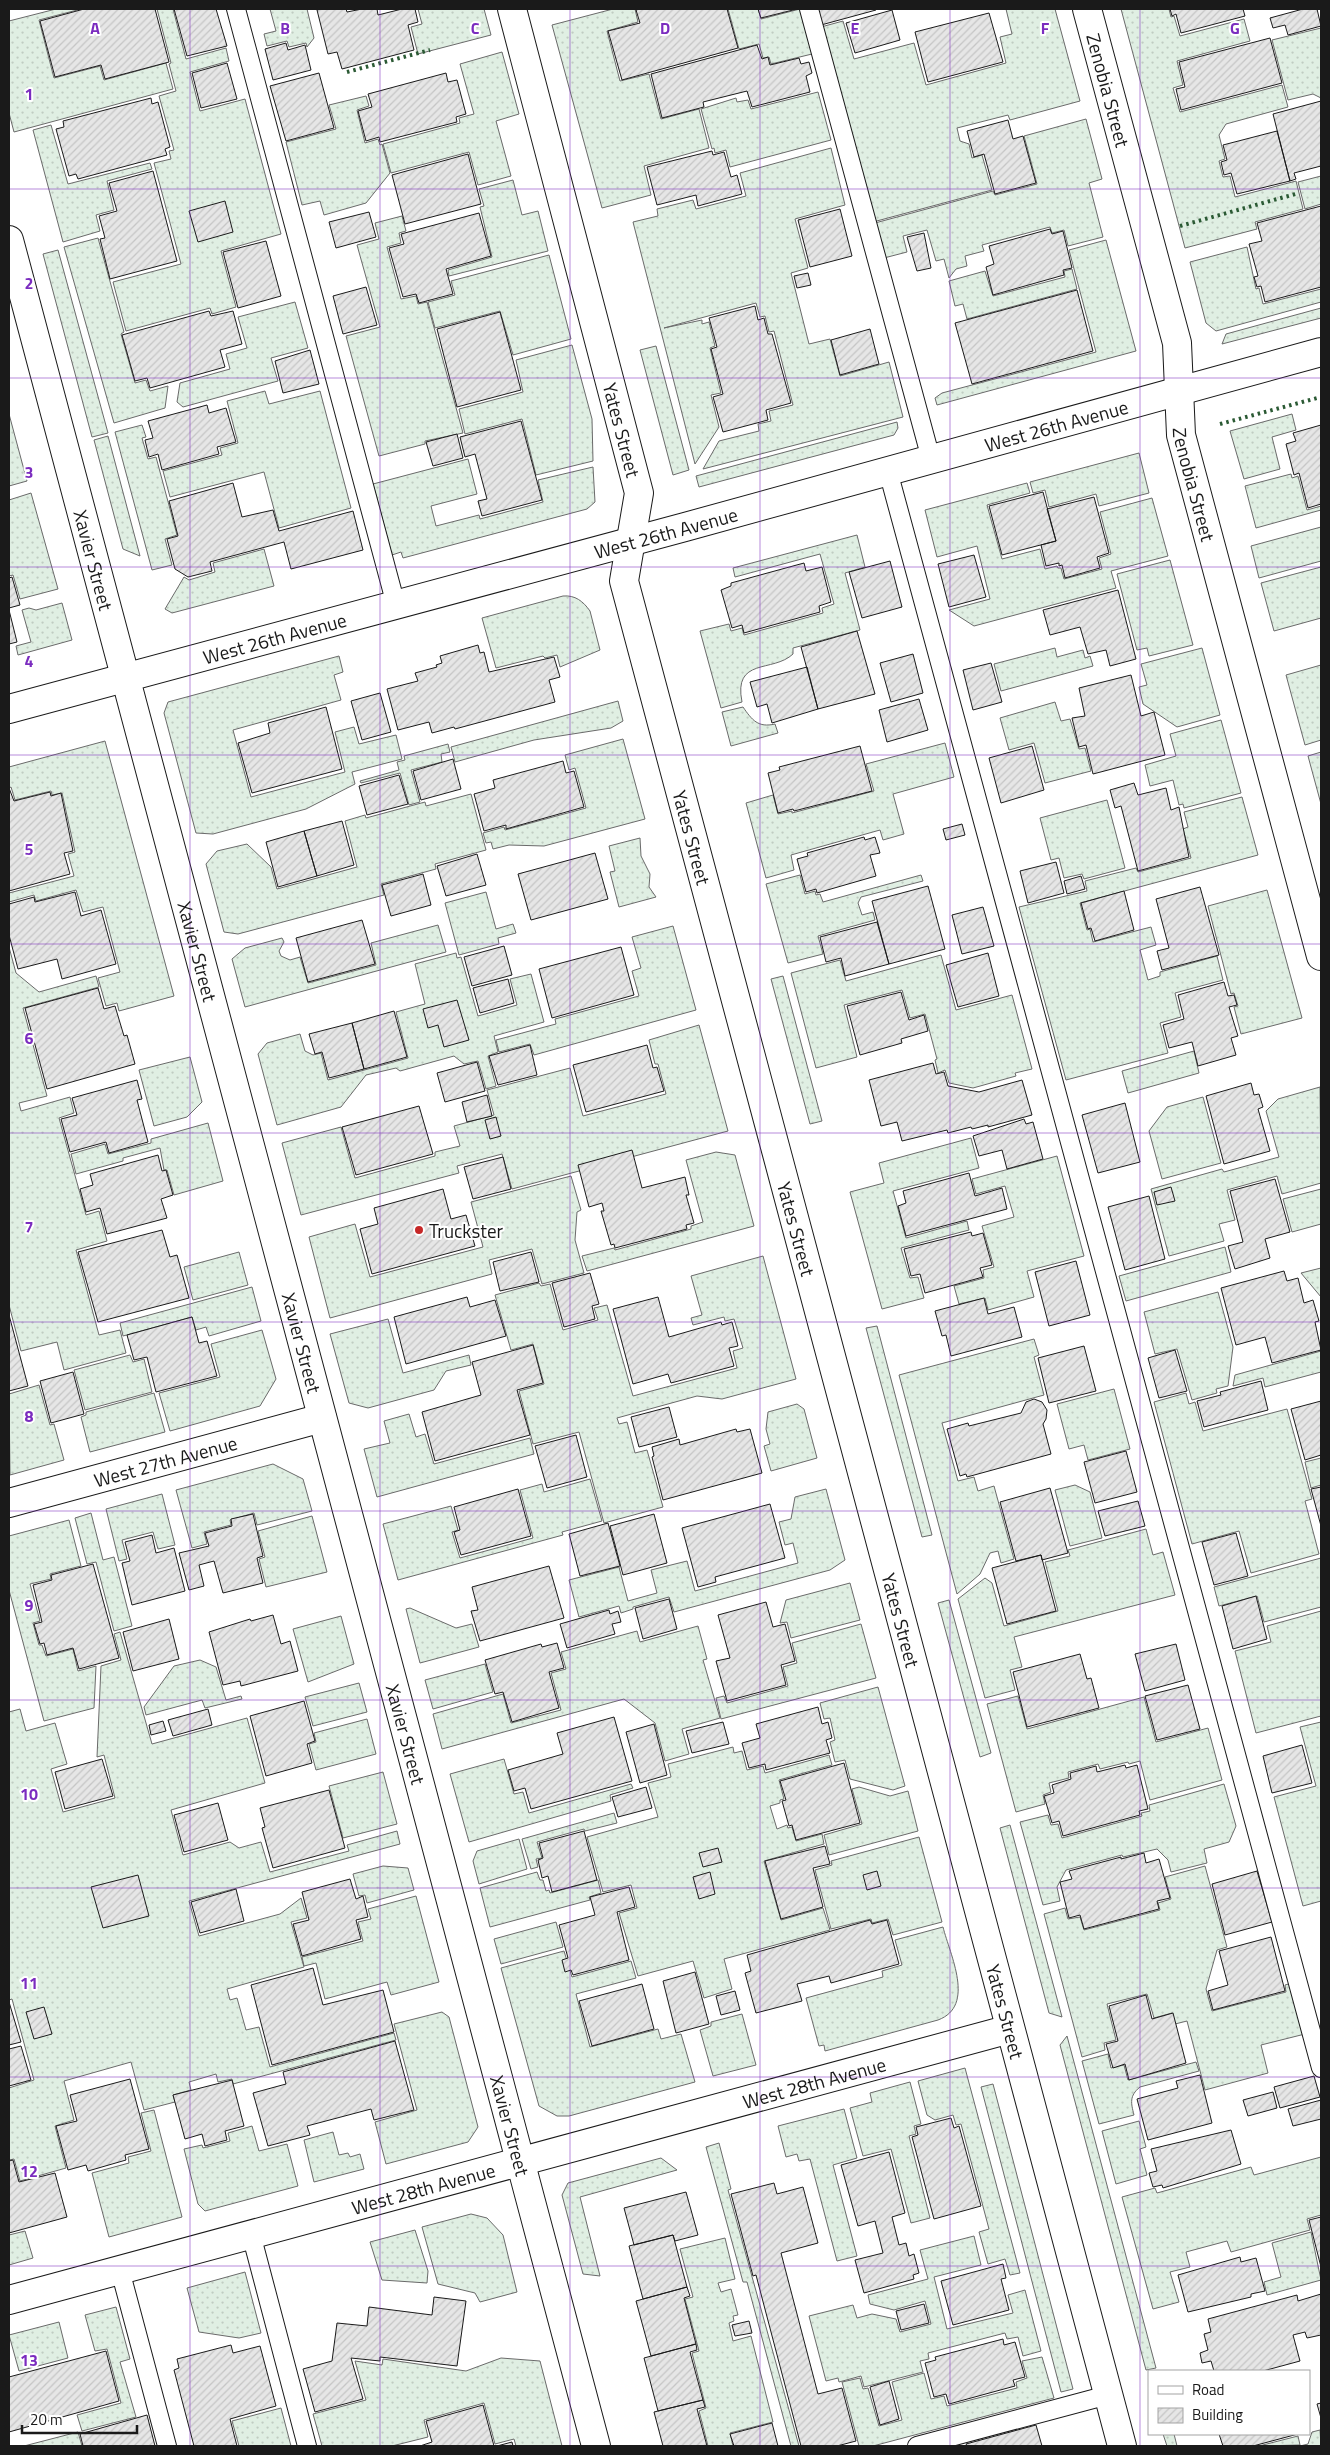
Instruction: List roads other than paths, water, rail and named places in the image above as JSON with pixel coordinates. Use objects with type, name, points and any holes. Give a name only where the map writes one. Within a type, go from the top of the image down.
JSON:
[{"type":"street","name":"Yates Street","points":[[512,9],[639,493],[624,582],[1122,2446]]},
{"type":"street","name":"Zenobia Street","points":[[1087,9],[1177,343],[1181,435],[1321,956]]},
{"type":"street","name":"Xavier Street","points":[[9,240],[596,2446]]},
{"type":"street","name":"West 26th Avenue","points":[[9,709],[1321,352]]},
{"type":"street","name":"West 27th Avenue","points":[[9,1503],[322,1418]]},
{"type":"street","name":"West 28th Avenue","points":[[9,2300],[1010,2029]]},
{"type":"lane","points":[[236,9],[396,605]]},
{"type":"lane","points":[[809,9],[931,459]]},
{"type":"lane","points":[[888,470],[1321,2068]]},
{"type":"lane","points":[[251,2234],[307,2446]]},
{"type":"lane","points":[[120,2270],[167,2446]]},
{"type":"lane","points":[[917,2446],[1108,2395]]},
{"type":"place","name":"Truckster","points":[[419,1230]]}]
